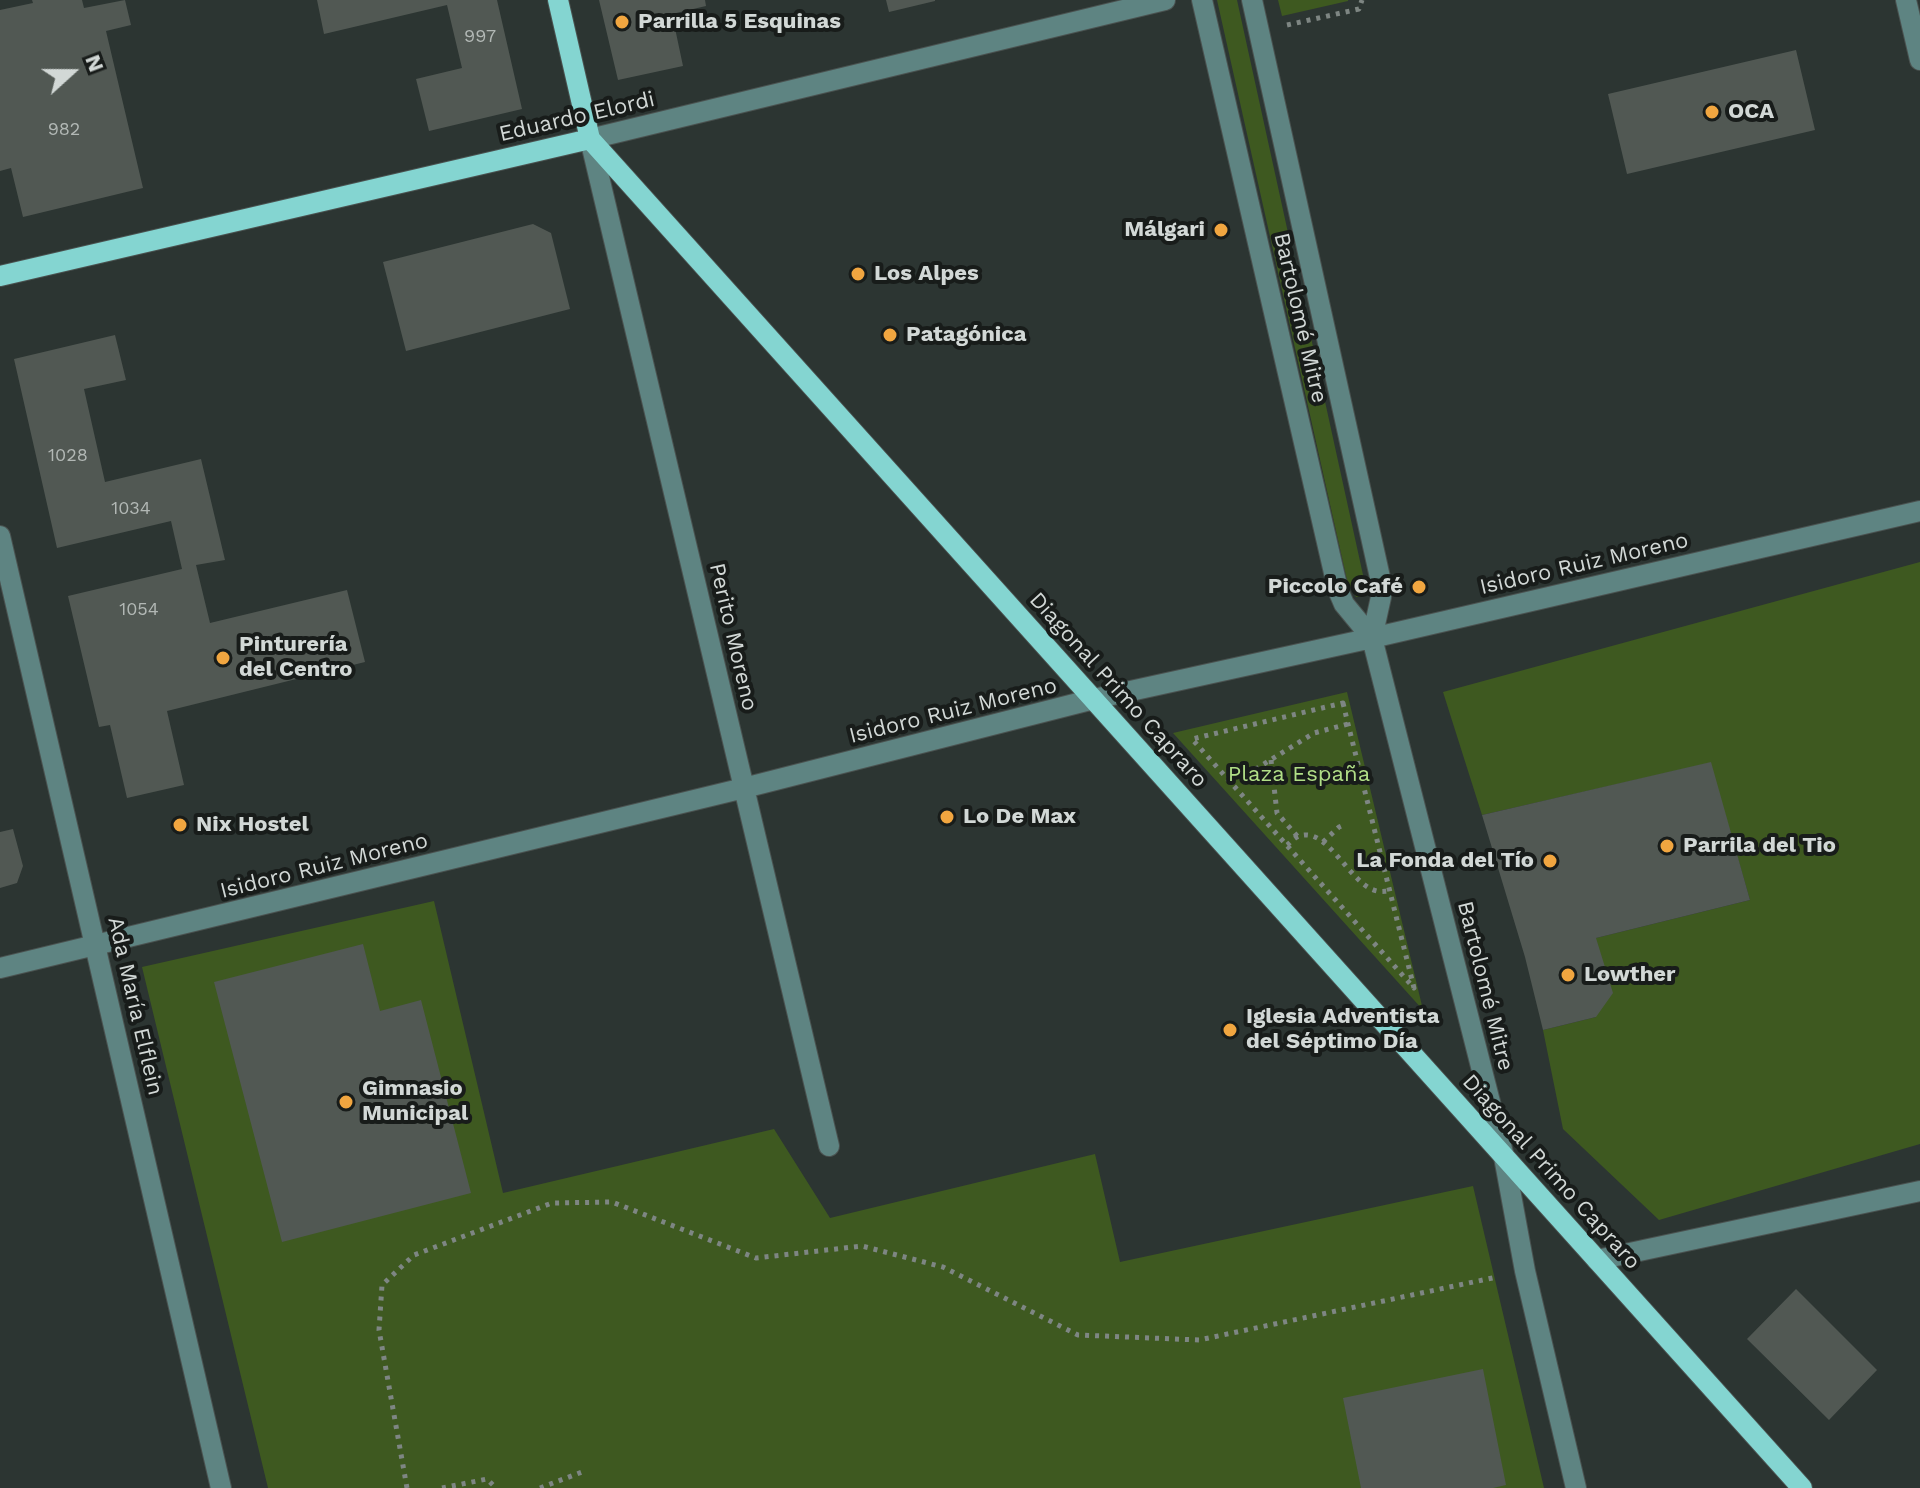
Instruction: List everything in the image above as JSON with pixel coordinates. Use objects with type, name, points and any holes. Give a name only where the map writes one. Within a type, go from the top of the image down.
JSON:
[{"type":"main road","points":[[558,0],[590,139]]},
{"type":"main road","name":"Eduardo Elordi","points":[[0,276],[590,139]]},
{"type":"main road","name":"Diagonal Primo Capraro","points":[[590,139],[1802,1488]]},
{"type":"street","name":"Eduardo Elordi","points":[[590,139],[1165,0]]},
{"type":"street","name":"Bartolomé Mitre","points":[[1202,0],[1338,590],[1344,604],[1372,638],[1504,1157],[1525,1271],[1576,1488]]},
{"type":"street","name":"Bartolomé Mitre","points":[[1252,0],[1381,582],[1372,638]]},
{"type":"street","points":[[1906,0],[1920,60]]},
{"type":"street","name":"Perito Moreno","points":[[590,139],[829,1146]]},
{"type":"street","name":"Isidoro Ruiz Moreno","points":[[0,968],[744,788],[1094,699],[1920,511]]},
{"type":"street","name":"Ada María Elflein","points":[[0,536],[221,1488]]},
{"type":"street","points":[[1597,1260],[1920,1191]]},
{"type":"path","points":[[1259,31],[1359,9],[1362,0]]},
{"type":"path","points":[[1343,703],[1414,988],[1227,779],[1192,739],[1343,703]]},
{"type":"path","points":[[1227,779],[1251,772],[1314,733],[1348,724]]},
{"type":"path","points":[[1271,760],[1277,813],[1298,837]]},
{"type":"path","points":[[1323,842],[1346,824]]},
{"type":"path","points":[[1287,845],[1298,837],[1312,835],[1323,842],[1362,884],[1377,891],[1390,891]]},
{"type":"path","points":[[407,1488],[379,1330],[382,1285],[414,1255],[552,1203],[612,1202],[756,1258],[862,1246],[943,1267],[1078,1335],[1199,1340],[1525,1271]]},
{"type":"path","points":[[540,1488],[582,1472]]},
{"type":"path","points":[[442,1488],[487,1479],[496,1488]]},
{"type":"green space","points":[[1217,0],[1237,0],[1365,584],[1361,597],[1356,597],[1347,580]]},
{"type":"green space","points":[[1278,0],[1348,0],[1348,1],[1282,16]]},
{"type":"green space","points":[[1920,562],[1920,1144],[1659,1220],[1563,1129],[1543,1030],[1596,1017],[1596,938],[1750,900],[1710,763],[1482,815],[1443,692]]},
{"type":"green space","name":"Plaza España","points":[[1347,692],[1423,1010],[1173,733]]},
{"type":"green space","points":[[434,901],[503,1193],[774,1129],[830,1218],[1095,1154],[1120,1262],[1473,1186],[1544,1488],[268,1488],[142,967]]},
{"type":"building","points":[[32,0],[82,0],[84,8],[125,0],[131,25],[106,31],[143,188],[23,217],[11,168],[0,171],[0,10],[33,3]]},
{"type":"building","points":[[317,0],[497,0],[522,109],[429,131],[416,79],[462,68],[447,5],[324,34]]},
{"type":"building","points":[[599,0],[705,0],[706,6],[672,14],[683,66],[618,80]]},
{"type":"building","points":[[886,0],[935,0],[935,1],[889,12]]},
{"type":"building","name":"OCA","points":[[1796,50],[1815,130],[1627,174],[1608,94]]},
{"type":"building","points":[[533,224],[551,233],[570,309],[406,351],[383,262]]},
{"type":"building","points":[[115,335],[126,380],[84,389],[105,482],[201,459],[225,560],[196,565],[210,623],[347,590],[365,662],[167,711],[184,785],[127,798],[110,725],[99,727],[68,596],[182,569],[171,521],[57,548],[14,359]]},
{"type":"building","points":[[1711,762],[1750,900],[1596,938],[1613,993],[1596,1017],[1543,1030],[1525,957],[1482,815]]},
{"type":"building","points":[[13,829],[23,866],[17,883],[0,888],[0,832]]},
{"type":"building","name":"Gimnasio Municipal","points":[[363,944],[380,1011],[421,1000],[471,1193],[282,1242],[214,982]]},
{"type":"building","points":[[1796,1289],[1877,1370],[1829,1420],[1747,1339]]},
{"type":"building","points":[[1483,1369],[1506,1485],[1493,1488],[1361,1488],[1343,1398]]},
{"type":"place","name":"Parrilla 5 Esquinas","points":[[622,22]]},
{"type":"place","name":"OCA","points":[[1712,112]]},
{"type":"place","name":"Málgari","points":[[1221,230]]},
{"type":"place","name":"Los Alpes","points":[[858,274]]},
{"type":"place","name":"Patagónica","points":[[890,335]]},
{"type":"place","name":"Piccolo Café","points":[[1419,587]]},
{"type":"place","name":"Pinturería del Centro","points":[[223,658]]},
{"type":"place","name":"Lo De Max","points":[[947,817]]},
{"type":"place","name":"Nix Hostel","points":[[180,825]]},
{"type":"place","name":"Parrila del Tio","points":[[1667,846]]},
{"type":"place","name":"La Fonda del Tío","points":[[1550,861]]},
{"type":"place","name":"Lowther","points":[[1568,975]]},
{"type":"place","name":"Iglesia Adventista del Séptimo Día","points":[[1230,1030]]},
{"type":"place","name":"Gimnasio Municipal","points":[[346,1102]]}]
